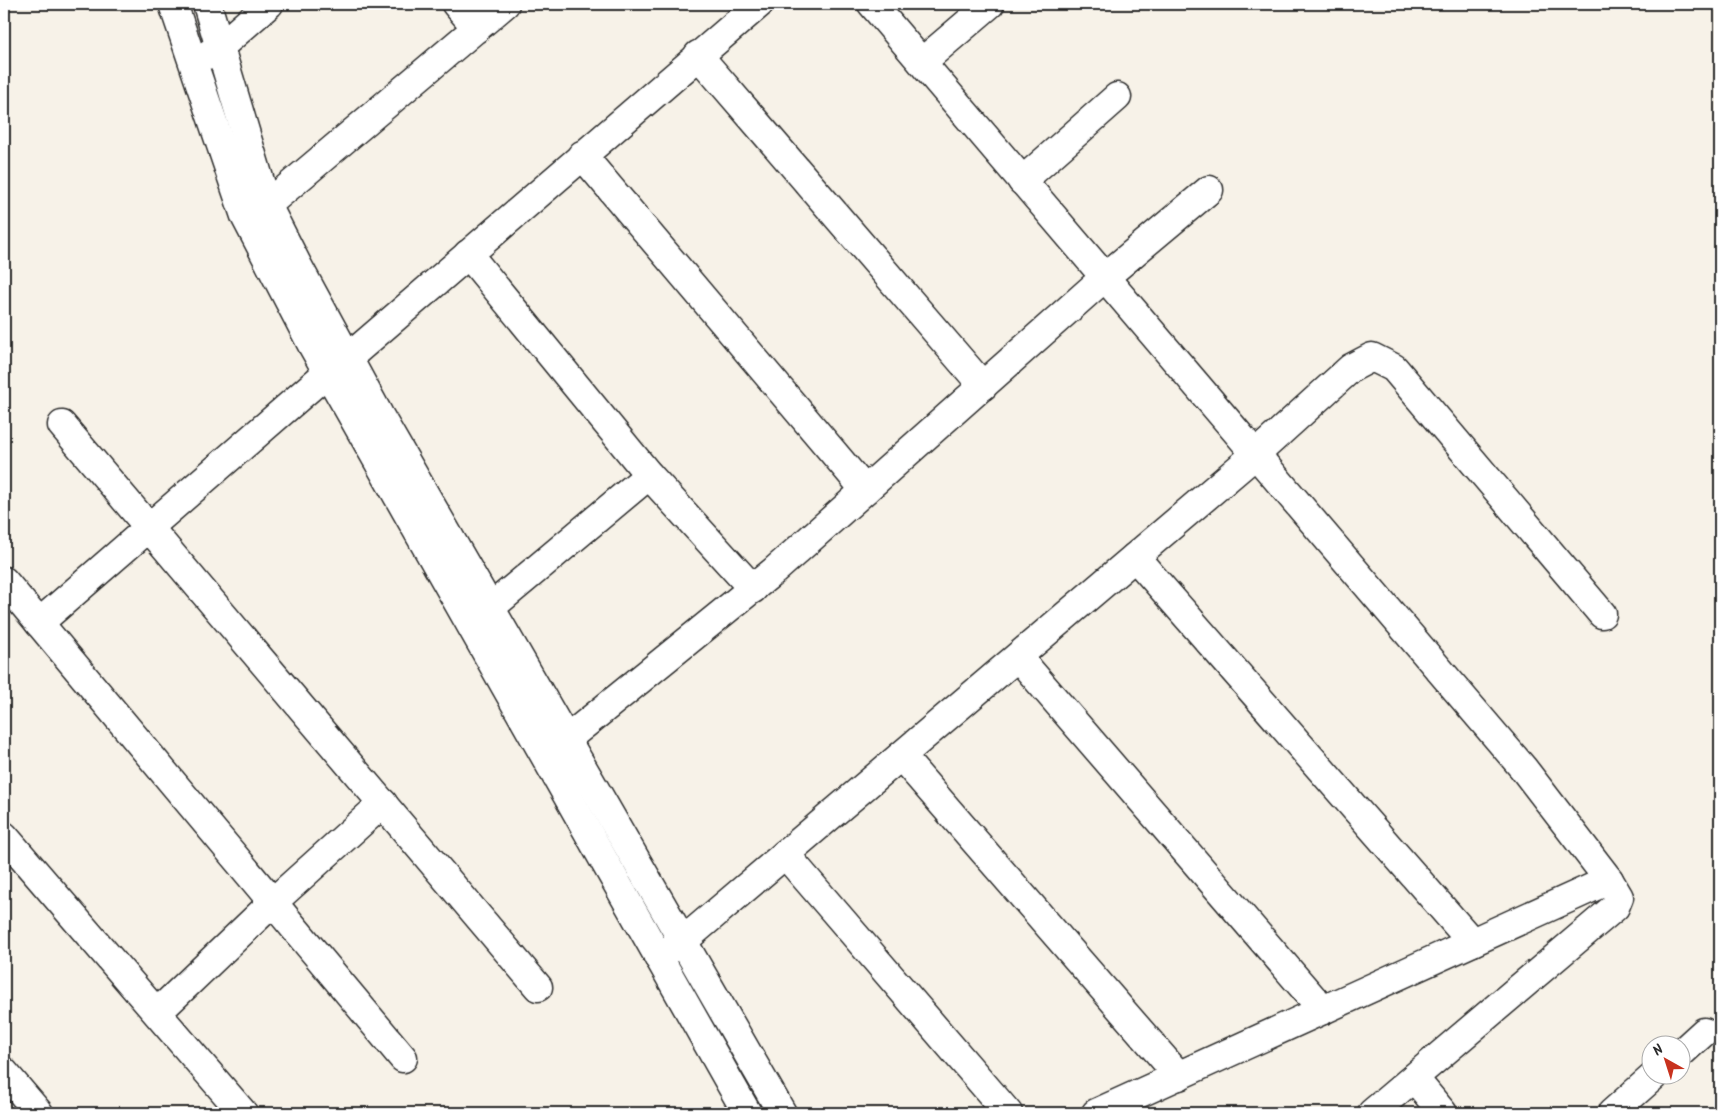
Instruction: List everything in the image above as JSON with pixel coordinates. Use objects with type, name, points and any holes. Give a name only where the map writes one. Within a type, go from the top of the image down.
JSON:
[{"type":"street","points":[[173,4],[193,63],[256,211],[338,365],[556,749],[683,941],[782,1113]]},
{"type":"street","points":[[206,4],[221,46],[256,211]]},
{"type":"street","points":[[193,63],[221,46],[270,4]]},
{"type":"street","points":[[456,4],[477,28]]},
{"type":"street","points":[[256,211],[505,4]]},
{"type":"street","points":[[39,623],[758,4]]},
{"type":"street","points":[[872,4],[1523,768],[1609,880],[1619,897],[1615,907],[1372,1113]]},
{"type":"street","points":[[922,62],[990,4]]},
{"type":"street","points":[[698,55],[983,386]]},
{"type":"street","points":[[1022,181],[1117,97]]},
{"type":"street","points":[[582,155],[865,490]]},
{"type":"street","points":[[556,749],[753,589],[1105,278],[1209,190]]},
{"type":"street","points":[[468,254],[649,475],[753,589]]},
{"type":"street","points":[[658,957],[683,941],[1018,657],[1256,454],[1350,368],[1372,357],[1394,368],[1602,614]]},
{"type":"street","points":[[62,425],[538,987]]},
{"type":"street","points":[[478,614],[649,475]]},
{"type":"street","points":[[1135,557],[1472,942]]},
{"type":"street","points":[[4,581],[403,1058]]},
{"type":"street","points":[[1018,657],[1323,1010]]},
{"type":"street","points":[[556,749],[658,957],[746,1113]]},
{"type":"street","points":[[901,756],[1179,1076]]},
{"type":"street","points":[[158,1012],[272,903],[383,803]]},
{"type":"street","points":[[4,836],[158,1012],[243,1113]]},
{"type":"street","points":[[785,854],[1008,1113]]},
{"type":"street","points":[[1096,1113],[1609,880]]},
{"type":"street","points":[[1692,1043],[1704,1032]]},
{"type":"street","points":[[4,1072],[39,1113]]},
{"type":"street","points":[[1414,1078],[1443,1113]]},
{"type":"street","points":[[1612,1113],[1645,1084]]}]
